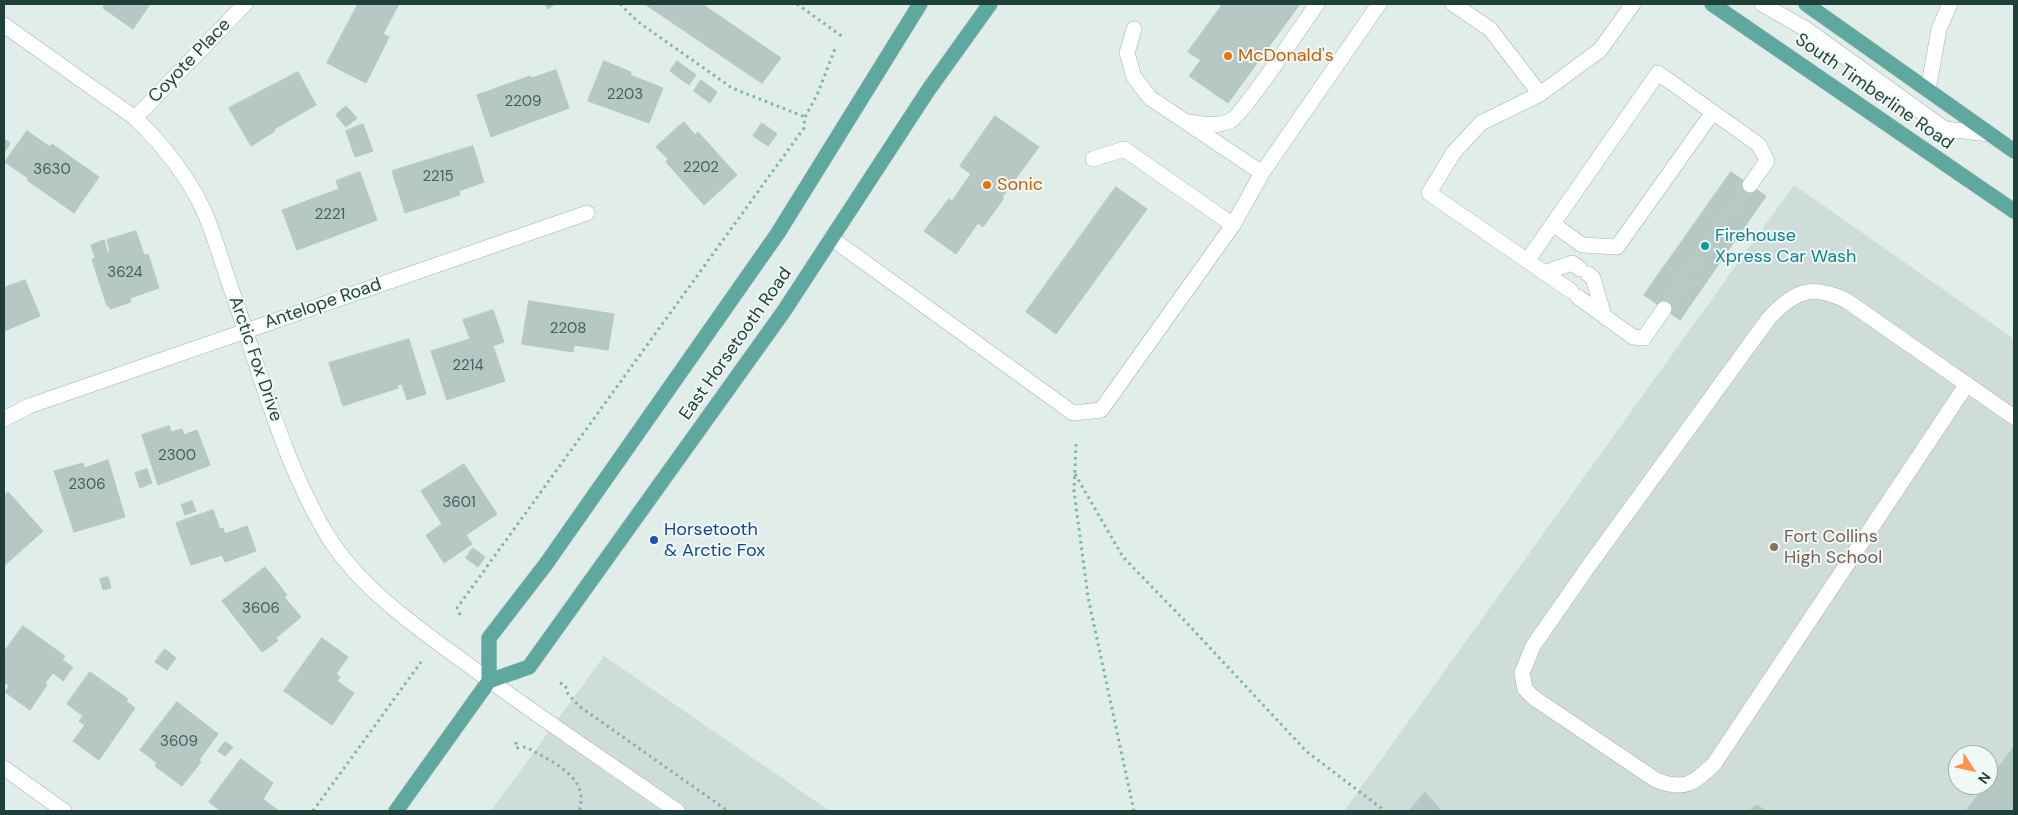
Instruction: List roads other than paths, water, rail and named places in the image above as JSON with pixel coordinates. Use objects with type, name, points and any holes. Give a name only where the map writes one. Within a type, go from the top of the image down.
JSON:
[{"type":"main road","name":"East Horsetooth Road","points":[[920,4],[778,233],[546,564],[489,638],[489,681],[529,667],[784,311],[929,89],[990,4]]},
{"type":"main road","name":"South Timberline Road","points":[[1712,4],[2014,211]]},
{"type":"main road","name":"South Timberline Road","points":[[1806,4],[2014,152]]},
{"type":"main road","points":[[396,811],[489,681]]},
{"type":"street","name":"Coyote Place","points":[[135,118],[245,4]]},
{"type":"street","points":[[1184,122],[1209,125],[1231,120],[1246,104],[1317,4]]},
{"type":"street","points":[[831,238],[1073,413],[1101,410],[1233,225],[1262,173],[1380,4]]},
{"type":"street","points":[[1453,4],[1490,29],[1540,94]]},
{"type":"street","points":[[1633,4],[1600,50],[1540,94],[1481,123],[1454,152],[1429,193],[1528,261],[1633,337],[1644,338],[1664,309]]},
{"type":"street","points":[[1762,4],[1806,29],[1945,129],[1990,134]]},
{"type":"street","points":[[1928,90],[1939,29],[1950,4]]},
{"type":"street","name":"Arctic Fox Drive","points":[[4,25],[135,118],[179,168],[203,209],[287,450],[305,494],[330,540],[364,581],[389,605],[509,696],[677,811]]},
{"type":"street","points":[[1134,30],[1127,53],[1134,77],[1150,98],[1262,173]]},
{"type":"street","points":[[1528,261],[1658,73],[1759,145],[1767,161],[1750,185]]},
{"type":"street","points":[[1553,224],[1582,245],[1618,248],[1713,112]]},
{"type":"street","points":[[1093,159],[1124,149],[1233,225]]},
{"type":"street","name":"Antelope Road","points":[[4,419],[29,406],[587,213]]},
{"type":"street","points":[[1544,273],[1572,263],[1593,278],[1604,316]]},
{"type":"street","points":[[1967,384],[1714,764],[1694,782],[1686,785],[1670,786],[1656,780],[1554,714],[1526,689],[1522,673],[1533,646],[1588,567],[1770,318],[1793,296],[1804,292],[1820,291],[1831,293],[1847,301],[1967,384],[2014,417]]},
{"type":"street","points":[[4,768],[64,811]]},
{"type":"tunnel","points":[[1664,309],[1750,185]]},
{"type":"place","name":"McDonald's","points":[[1228,56]]},
{"type":"place","name":"Sonic","points":[[987,185]]},
{"type":"place","name":"Firehouse Xpress Car Wash","points":[[1705,246]]},
{"type":"place","name":"Horsetooth & Arctic Fox","points":[[654,540]]},
{"type":"place","name":"Fort Collins High School","points":[[1774,547]]}]
